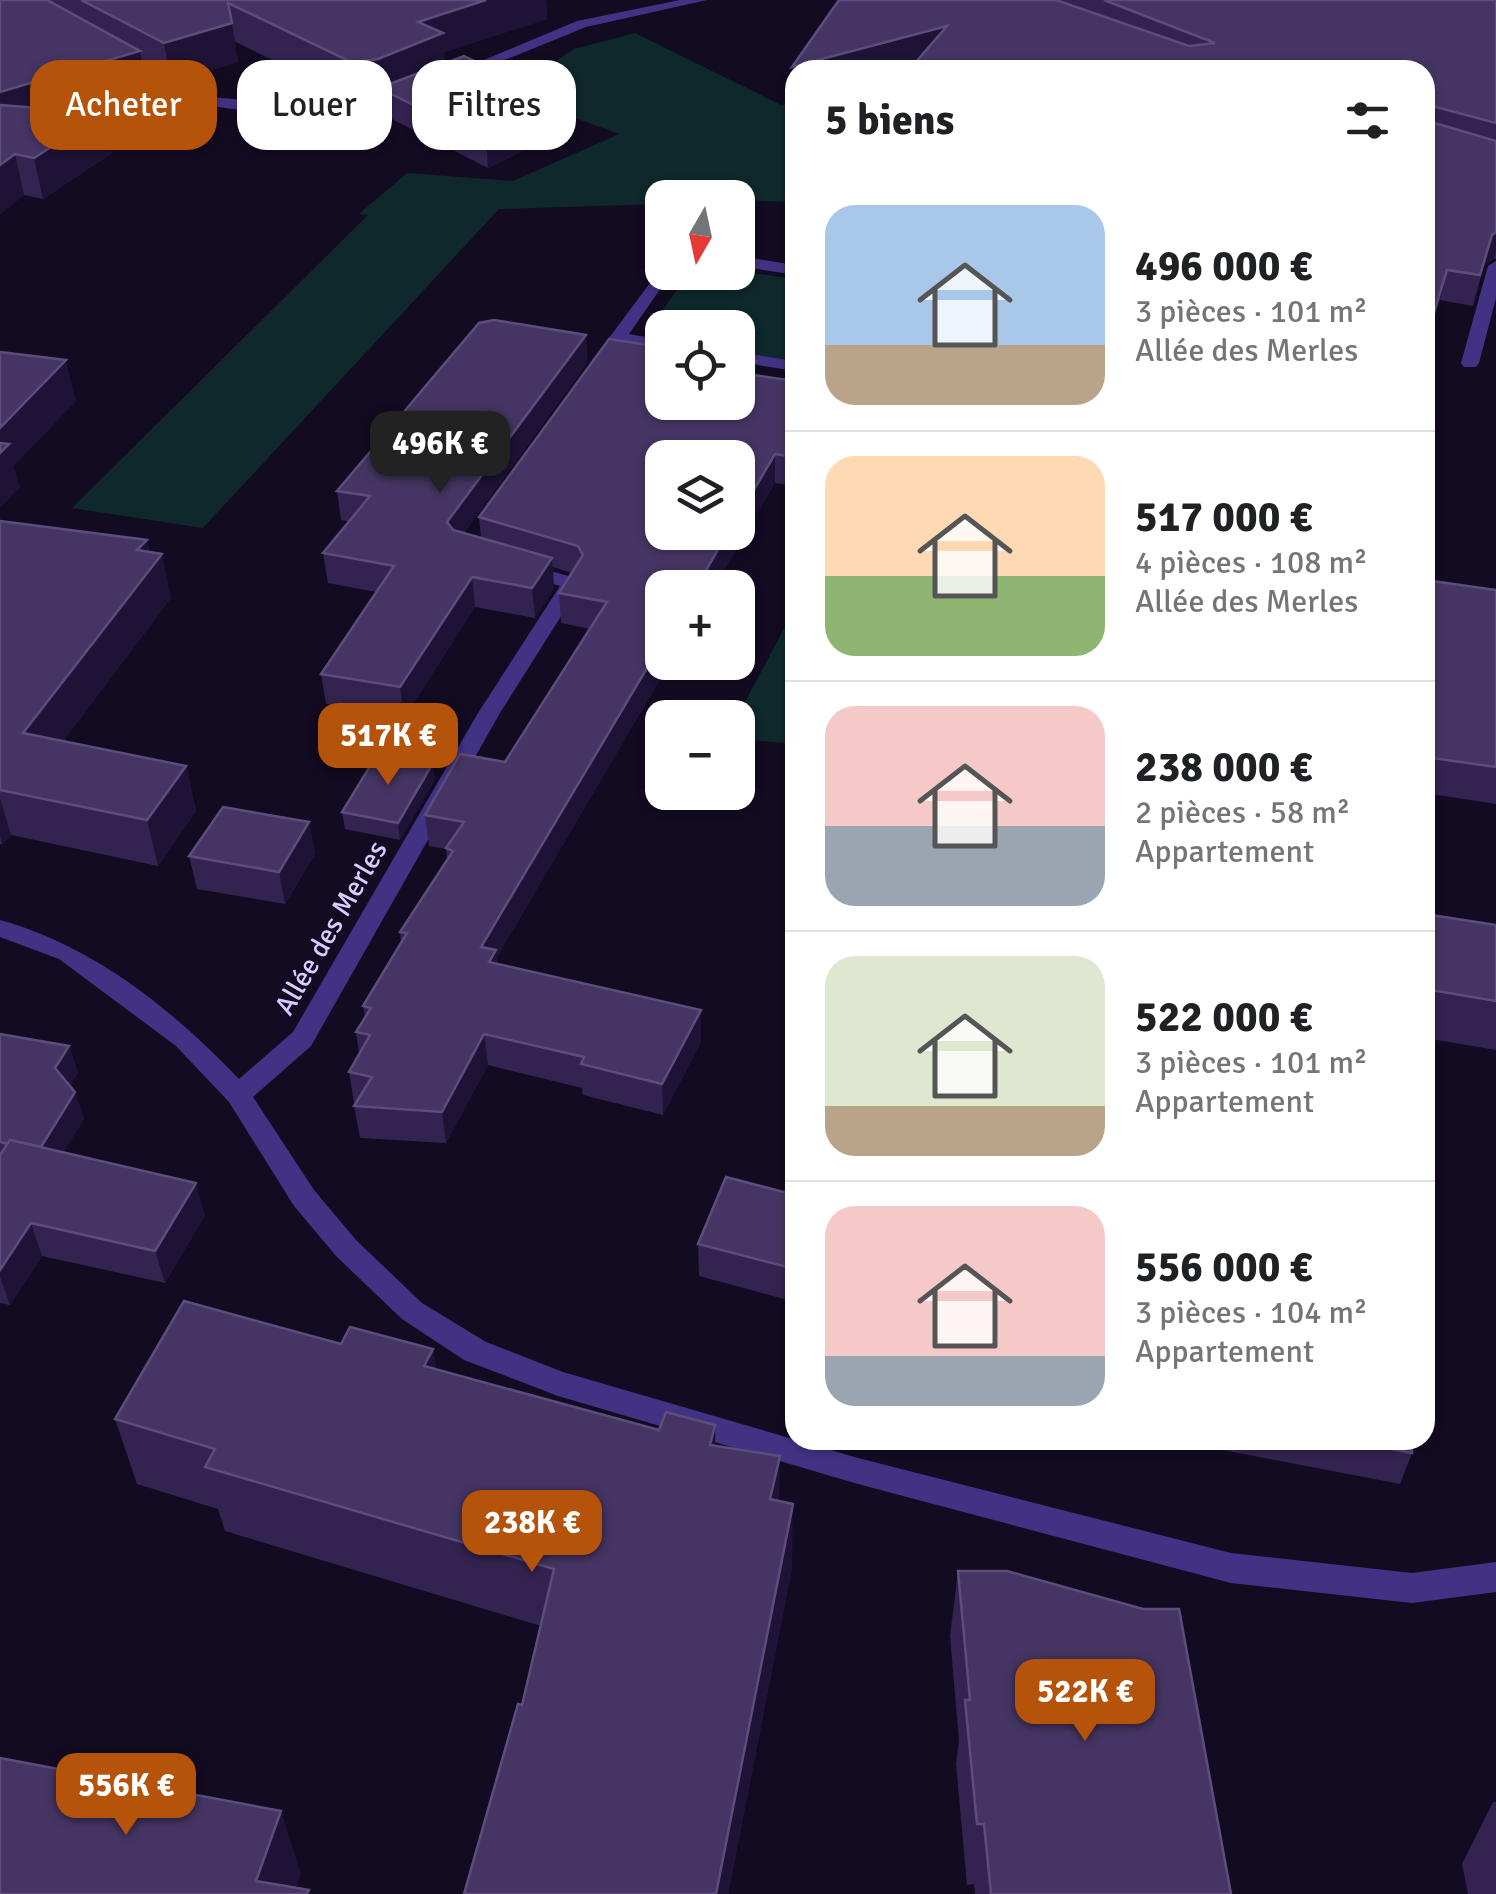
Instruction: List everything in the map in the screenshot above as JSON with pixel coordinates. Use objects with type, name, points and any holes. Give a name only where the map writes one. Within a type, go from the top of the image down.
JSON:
[{"type":"street","points":[[493,60],[582,24],[700,0]]},
{"type":"street","points":[[110,59],[172,93],[220,102],[372,110],[412,94]]},
{"type":"street","points":[[755,264],[785,268]]},
{"type":"street","points":[[1470,362],[1496,266]]},
{"type":"street","points":[[585,383],[651,290]]},
{"type":"street","points":[[618,337],[645,341]]},
{"type":"street","points":[[755,359],[785,364]]},
{"type":"street","name":"Allée des Merles","points":[[238,1096],[302,1039],[489,713],[572,583],[500,562]]},
{"type":"street","points":[[0,928],[68,953],[185,1039],[238,1096],[304,1198],[346,1248],[412,1311],[475,1351],[558,1383],[785,1449]]},
{"type":"street","points":[[788,1450],[1230,1568],[1412,1588],[1496,1577]]},
{"type":"green space","points":[[635,33],[785,104],[785,202],[755,201],[755,180],[645,180],[645,205],[499,209],[203,528],[72,508],[368,215],[359,214],[407,173],[513,181],[619,134],[576,118],[576,60],[557,60],[574,49]]},
{"type":"green space","points":[[755,273],[785,278],[785,359],[755,355],[755,310],[663,310],[677,290],[755,290]]},
{"type":"green space","points":[[785,627],[785,743],[755,740],[755,700],[746,700]]},
{"type":"building","points":[[0,0],[47,0],[140,51],[109,60],[30,60],[30,83],[0,92]]},
{"type":"building","points":[[81,0],[486,0],[418,22],[443,33],[372,60],[347,60],[228,3],[232,23],[164,43]]},
{"type":"building","points":[[839,0],[1056,0],[1189,46],[1215,43],[1104,0],[1496,0],[1496,123],[1435,107],[1435,60],[918,60],[947,26],[818,60],[797,60]]},
{"type":"building","points":[[412,76],[412,104],[392,94],[392,83]]},
{"type":"building","points":[[0,105],[30,107],[30,150],[46,150],[34,158],[15,154],[0,165]]},
{"type":"building","points":[[1435,123],[1496,141],[1496,232],[1480,275],[1447,270],[1435,309]]},
{"type":"building","points":[[494,320],[586,335],[447,522],[453,530],[552,558],[532,588],[472,577],[400,687],[321,674],[394,566],[323,553],[370,496],[337,491],[479,323]]},
{"type":"building","points":[[609,339],[645,344],[645,420],[755,420],[755,375],[785,380],[785,456],[775,454],[755,488],[755,440],[645,440],[645,550],[718,550],[706,570],[645,570],[645,672],[481,947],[496,950],[489,962],[701,1010],[662,1084],[581,1064],[584,1057],[484,1034],[442,1112],[354,1106],[372,1077],[349,1072],[370,1035],[356,1032],[371,1008],[363,1006],[407,933],[400,932],[453,851],[446,848],[464,822],[425,815],[460,754],[505,762],[607,602],[559,593],[583,555],[578,546],[479,517]]},
{"type":"building","points":[[0,352],[66,360],[0,428]]},
{"type":"building","points":[[0,521],[147,540],[137,550],[162,554],[23,733],[186,766],[147,820],[0,790]]},
{"type":"building","points":[[1435,581],[1496,590],[1496,767],[1435,758]]},
{"type":"building","points":[[378,753],[433,763],[398,823],[342,812]]},
{"type":"building","points":[[223,807],[309,822],[279,872],[189,856]]},
{"type":"building","points":[[1435,916],[1496,925],[1496,1001],[1435,991]]},
{"type":"building","points":[[0,1034],[69,1046],[55,1068],[75,1092],[41,1147],[10,1140],[8,1144],[0,1142]]},
{"type":"building","points":[[10,1140],[196,1183],[155,1251],[31,1223],[0,1270],[0,1155]]},
{"type":"building","points":[[726,1177],[785,1192],[785,1266],[698,1244]]},
{"type":"building","points":[[184,1301],[341,1344],[350,1327],[433,1349],[424,1366],[659,1430],[666,1412],[715,1425],[710,1445],[780,1456],[770,1499],[793,1504],[716,1894],[464,1894],[518,1704],[522,1705],[554,1569],[205,1467],[215,1449],[115,1419]]},
{"type":"building","points":[[958,1571],[1007,1571],[1143,1609],[1179,1609],[1231,1894],[991,1894],[984,1824],[977,1824]]},
{"type":"building","points":[[0,1758],[281,1811],[256,1881],[309,1890],[307,1894],[0,1894]]}]
